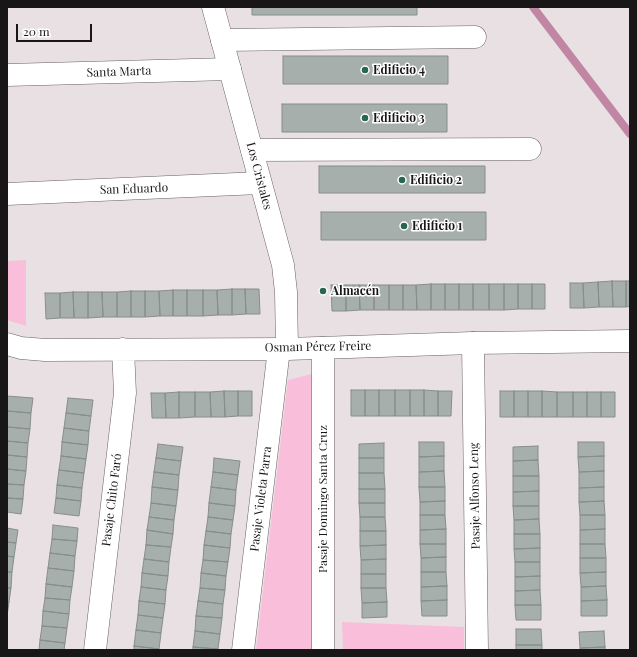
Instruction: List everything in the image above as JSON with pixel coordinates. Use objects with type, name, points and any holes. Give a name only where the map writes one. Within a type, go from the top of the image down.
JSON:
[{"type":"street","name":"Los Cristales","points":[[214,7],[283,265],[286,292],[283,349]]},
{"type":"street","points":[[222,40],[475,37]]},
{"type":"street","name":"Santa Marta","points":[[7,75],[230,69]]},
{"type":"street","points":[[252,150],[530,149]]},
{"type":"street","name":"San Eduardo","points":[[7,194],[260,183]]},
{"type":"street","points":[[630,341],[630,349]]},
{"type":"street","name":"Osman Pérez Freire","points":[[7,344],[21,348],[44,350],[283,349],[473,343],[630,341]]},
{"type":"street","name":"Pasaje Alfonso Leng","points":[[473,343],[477,650]]},
{"type":"street","name":"Pasaje Domingo Santa Cruz","points":[[323,348],[323,650]]},
{"type":"street","name":"Pasaje Chito Faró","points":[[96,650],[125,393],[123,349]]},
{"type":"street","name":"Pasaje Violeta Parra","points":[[243,650],[283,349]]},
{"type":"shaded area","points":[[26,260],[26,326],[7,320],[7,261]]},
{"type":"shaded area","points":[[312,374],[313,650],[256,650],[288,380]]},
{"type":"shaded area","points":[[342,622],[464,627],[464,650],[343,650]]},
{"type":"building","points":[[252,7],[417,7],[417,15],[252,15]]},
{"type":"building","name":"Edificio 4","points":[[283,56],[448,56],[448,84],[283,84]]},
{"type":"building","name":"Edificio 3","points":[[282,104],[447,104],[447,132],[282,132]]},
{"type":"building","name":"Edificio 2","points":[[319,166],[485,166],[485,193],[319,193]]},
{"type":"building","name":"Edificio 1","points":[[321,212],[486,212],[486,240],[321,240]]},
{"type":"building","points":[[612,281],[613,307],[599,307],[598,282]]},
{"type":"building","points":[[612,281],[626,281],[626,307],[613,307]]},
{"type":"building","points":[[626,281],[630,281],[630,306],[626,307]]},
{"type":"building","points":[[598,282],[599,307],[584,308],[583,283]]},
{"type":"building","points":[[570,283],[583,283],[584,308],[570,308]]},
{"type":"building","points":[[431,284],[431,310],[417,310],[416,285]]},
{"type":"building","points":[[431,284],[445,284],[445,310],[431,310]]},
{"type":"building","points":[[445,284],[459,284],[459,310],[445,310]]},
{"type":"building","points":[[459,284],[473,284],[473,310],[459,310]]},
{"type":"building","points":[[473,284],[489,284],[489,310],[473,310]]},
{"type":"building","points":[[489,284],[504,284],[504,310],[489,310]]},
{"type":"building","points":[[504,284],[518,284],[518,309],[504,310]]},
{"type":"building","points":[[518,284],[532,284],[532,309],[518,309]]},
{"type":"building","points":[[532,284],[545,284],[545,309],[532,309]]},
{"type":"building","points":[[331,285],[346,285],[346,311],[332,311]]},
{"type":"building","points":[[346,285],[359,285],[360,310],[346,311]]},
{"type":"building","points":[[359,285],[374,285],[374,310],[360,310]]},
{"type":"building","points":[[374,285],[389,285],[389,310],[374,310]]},
{"type":"building","points":[[389,285],[403,285],[403,310],[389,310]]},
{"type":"building","points":[[403,285],[416,285],[417,310],[403,310]]},
{"type":"building","points":[[232,289],[245,289],[246,314],[232,315]]},
{"type":"building","points":[[232,289],[232,315],[218,315],[217,290]]},
{"type":"building","points":[[245,289],[259,289],[260,314],[246,314]]},
{"type":"building","points":[[173,290],[187,290],[187,316],[173,316]]},
{"type":"building","points":[[173,290],[173,316],[160,316],[159,291]]},
{"type":"building","points":[[187,290],[203,290],[203,316],[187,316]]},
{"type":"building","points":[[203,290],[217,290],[218,315],[203,316]]},
{"type":"building","points":[[131,291],[145,291],[145,317],[131,317]]},
{"type":"building","points":[[131,291],[131,317],[117,317],[117,292]]},
{"type":"building","points":[[145,291],[159,291],[160,316],[145,317]]},
{"type":"building","points":[[73,292],[88,292],[88,318],[74,318]]},
{"type":"building","points":[[73,292],[74,318],[60,318],[60,293]]},
{"type":"building","points":[[88,292],[102,292],[103,317],[88,318]]},
{"type":"building","points":[[102,292],[117,292],[117,317],[103,317]]},
{"type":"building","points":[[45,293],[60,293],[60,318],[46,319]]},
{"type":"building","points":[[351,390],[365,390],[365,416],[351,416]]},
{"type":"building","points":[[365,390],[379,390],[379,416],[365,416]]},
{"type":"building","points":[[379,390],[395,390],[395,416],[379,416]]},
{"type":"building","points":[[395,390],[410,390],[410,416],[395,416]]},
{"type":"building","points":[[410,390],[424,390],[424,416],[410,416]]},
{"type":"building","points":[[424,390],[438,391],[438,416],[424,416]]},
{"type":"building","points":[[224,391],[238,391],[238,416],[225,417]]},
{"type":"building","points":[[224,391],[225,417],[211,417],[210,392]]},
{"type":"building","points":[[238,391],[252,391],[252,416],[238,416]]},
{"type":"building","points":[[438,391],[452,391],[451,416],[438,416]]},
{"type":"building","points":[[500,391],[514,391],[514,417],[500,417]]},
{"type":"building","points":[[514,391],[528,391],[528,417],[514,417]]},
{"type":"building","points":[[528,391],[542,391],[542,417],[528,417]]},
{"type":"building","points":[[542,391],[557,392],[557,417],[542,417]]},
{"type":"building","points":[[179,392],[195,392],[195,417],[179,418]]},
{"type":"building","points":[[179,392],[179,418],[166,418],[165,393]]},
{"type":"building","points":[[195,392],[210,392],[211,417],[195,417]]},
{"type":"building","points":[[557,392],[573,392],[573,417],[557,417]]},
{"type":"building","points":[[573,392],[587,392],[587,417],[573,417]]},
{"type":"building","points":[[587,392],[601,392],[601,417],[587,417]]},
{"type":"building","points":[[601,392],[615,392],[615,417],[601,417]]},
{"type":"building","points":[[151,393],[165,393],[166,418],[152,418]]},
{"type":"building","points":[[7,396],[33,398],[31,413],[7,411]]},
{"type":"building","points":[[68,398],[93,400],[91,416],[66,413]]},
{"type":"building","points":[[7,411],[31,413],[30,429],[7,427]]},
{"type":"building","points":[[66,413],[91,416],[89,431],[64,428]]},
{"type":"building","points":[[7,427],[30,429],[28,443],[7,441]]},
{"type":"building","points":[[64,428],[89,431],[88,445],[62,442]]},
{"type":"building","points":[[7,441],[28,443],[27,457],[7,455]]},
{"type":"building","points":[[62,442],[88,445],[86,459],[61,456]]},
{"type":"building","points":[[419,442],[444,442],[444,456],[419,457]]},
{"type":"building","points":[[578,442],[604,442],[604,456],[578,457]]},
{"type":"building","points":[[384,443],[384,458],[359,458],[359,444]]},
{"type":"building","points":[[158,444],[183,447],[181,461],[156,458]]},
{"type":"building","points":[[538,446],[538,460],[513,461],[513,447]]},
{"type":"building","points":[[7,455],[27,457],[26,471],[7,469]]},
{"type":"building","points":[[61,456],[86,459],[84,473],[59,470]]},
{"type":"building","points":[[444,456],[444,471],[419,472],[419,457]]},
{"type":"building","points":[[604,456],[604,471],[579,472],[578,457]]},
{"type":"building","points":[[156,458],[181,461],[179,475],[154,472]]},
{"type":"building","points":[[214,458],[240,461],[238,475],[213,472]]},
{"type":"building","points":[[359,458],[384,458],[384,473],[359,473]]},
{"type":"building","points":[[538,460],[539,476],[513,476],[513,461]]},
{"type":"building","points":[[7,469],[26,471],[24,485],[7,484]]},
{"type":"building","points":[[59,470],[84,473],[82,488],[57,485]]},
{"type":"building","points":[[444,471],[445,487],[419,487],[419,472]]},
{"type":"building","points":[[604,471],[604,487],[579,488],[579,472]]},
{"type":"building","points":[[154,472],[179,475],[178,490],[152,487]]},
{"type":"building","points":[[213,472],[238,475],[236,490],[211,487]]},
{"type":"building","points":[[359,473],[384,473],[385,489],[359,489]]},
{"type":"building","points":[[513,476],[539,476],[539,491],[513,492]]},
{"type":"building","points":[[7,484],[24,485],[23,499],[7,498]]},
{"type":"building","points":[[57,485],[82,488],[81,501],[56,498]]},
{"type":"building","points":[[152,487],[178,490],[176,506],[151,503]]},
{"type":"building","points":[[211,487],[236,490],[235,506],[209,503]]},
{"type":"building","points":[[419,487],[445,487],[445,501],[420,502]]},
{"type":"building","points":[[604,487],[604,501],[579,502],[579,488]]},
{"type":"building","points":[[359,489],[385,489],[385,503],[359,503]]},
{"type":"building","points":[[539,491],[539,506],[513,506],[513,492]]},
{"type":"building","points":[[7,498],[23,499],[21,514],[7,512]]},
{"type":"building","points":[[56,498],[81,501],[79,516],[54,513]]},
{"type":"building","points":[[445,501],[445,515],[420,515],[420,502]]},
{"type":"building","points":[[604,501],[605,515],[580,515],[579,502]]},
{"type":"building","points":[[151,503],[176,506],[174,520],[149,517]]},
{"type":"building","points":[[209,503],[235,506],[233,520],[208,517]]},
{"type":"building","points":[[359,503],[385,503],[385,517],[360,517]]},
{"type":"building","points":[[513,506],[539,506],[539,519],[514,520]]},
{"type":"building","points":[[420,515],[445,515],[446,529],[420,530]]},
{"type":"building","points":[[580,515],[605,515],[605,529],[580,530]]},
{"type":"building","points":[[149,517],[174,520],[173,534],[147,530]]},
{"type":"building","points":[[208,517],[233,520],[231,534],[206,531]]},
{"type":"building","points":[[360,517],[385,517],[386,531],[360,531]]},
{"type":"building","points":[[539,519],[540,534],[514,534],[514,520]]},
{"type":"building","points":[[53,525],[78,528],[77,541],[52,539]]},
{"type":"building","points":[[7,528],[18,530],[16,543],[7,542]]},
{"type":"building","points":[[446,529],[446,544],[420,544],[420,530]]},
{"type":"building","points":[[605,529],[605,544],[580,544],[580,530]]},
{"type":"building","points":[[147,530],[173,534],[171,547],[146,545]]},
{"type":"building","points":[[206,531],[231,534],[230,548],[204,545]]},
{"type":"building","points":[[360,531],[386,531],[386,545],[360,546]]},
{"type":"building","points":[[514,534],[540,534],[540,548],[514,549]]},
{"type":"building","points":[[52,539],[77,541],[75,556],[50,553]]},
{"type":"building","points":[[7,542],[16,543],[14,557],[7,556]]},
{"type":"building","points":[[420,544],[446,544],[446,557],[421,558]]},
{"type":"building","points":[[580,544],[605,544],[606,558],[580,558]]},
{"type":"building","points":[[146,545],[171,547],[169,562],[144,559]]},
{"type":"building","points":[[204,545],[230,548],[228,562],[203,560]]},
{"type":"building","points":[[386,545],[386,559],[361,560],[360,546]]},
{"type":"building","points":[[540,548],[540,562],[515,562],[514,549]]},
{"type":"building","points":[[50,553],[75,556],[74,571],[48,568]]},
{"type":"building","points":[[7,556],[14,557],[12,572],[7,572]]},
{"type":"building","points":[[446,557],[446,572],[421,572],[421,558]]},
{"type":"building","points":[[580,558],[606,558],[606,572],[580,573]]},
{"type":"building","points":[[144,559],[169,562],[168,576],[142,573]]},
{"type":"building","points":[[386,559],[386,574],[361,574],[361,560]]},
{"type":"building","points":[[203,560],[228,562],[226,576],[201,573]]},
{"type":"building","points":[[515,562],[540,562],[540,576],[515,577]]},
{"type":"building","points":[[48,568],[74,571],[72,587],[46,584]]},
{"type":"building","points":[[7,572],[12,572],[11,588],[7,588]]},
{"type":"building","points":[[421,572],[446,572],[447,586],[421,587]]},
{"type":"building","points":[[606,572],[606,586],[581,587],[580,573]]},
{"type":"building","points":[[142,573],[168,576],[166,590],[141,587]]},
{"type":"building","points":[[201,573],[226,576],[225,590],[200,588]]},
{"type":"building","points":[[361,574],[386,574],[386,588],[361,588]]},
{"type":"building","points":[[540,576],[540,590],[515,591],[515,577]]},
{"type":"building","points":[[46,584],[72,587],[70,600],[45,598]]},
{"type":"building","points":[[447,586],[447,600],[421,601],[421,587]]},
{"type":"building","points":[[606,586],[607,600],[581,601],[581,587]]},
{"type":"building","points":[[141,587],[166,590],[165,604],[139,601]]},
{"type":"building","points":[[7,588],[11,588],[9,602],[7,602]]},
{"type":"building","points":[[200,588],[225,590],[223,604],[198,601]]},
{"type":"building","points":[[361,588],[386,588],[387,602],[362,603]]},
{"type":"building","points":[[540,590],[541,605],[515,605],[515,591]]},
{"type":"building","points":[[45,598],[70,600],[69,614],[43,611]]},
{"type":"building","points":[[447,600],[447,616],[422,616],[421,601]]},
{"type":"building","points":[[607,600],[607,616],[581,616],[581,601]]},
{"type":"building","points":[[139,601],[165,604],[163,618],[138,615]]},
{"type":"building","points":[[198,601],[223,604],[222,618],[196,616]]},
{"type":"building","points":[[7,602],[9,602],[7,616]]},
{"type":"building","points":[[387,602],[387,617],[362,618],[362,603]]},
{"type":"building","points":[[515,605],[541,605],[541,620],[516,620]]},
{"type":"building","points":[[43,611],[69,614],[67,628],[42,626]]},
{"type":"building","points":[[138,615],[163,618],[161,633],[136,630]]},
{"type":"building","points":[[196,616],[222,618],[220,634],[195,631]]},
{"type":"building","points":[[42,626],[67,628],[65,643],[40,640]]},
{"type":"building","points":[[516,629],[541,629],[542,645],[516,645]]},
{"type":"building","points":[[136,630],[161,633],[159,649],[134,646]]},
{"type":"building","points":[[195,631],[220,634],[218,649],[193,647]]},
{"type":"building","points":[[604,631],[605,647],[580,648],[579,632]]},
{"type":"building","points":[[40,640],[65,643],[64,650],[39,650]]},
{"type":"building","points":[[516,645],[542,645],[542,650],[516,650]]},
{"type":"building","points":[[134,646],[159,649],[159,650],[134,650]]},
{"type":"building","points":[[193,647],[218,649],[218,650],[193,650]]},
{"type":"building","points":[[605,647],[605,650],[580,650],[580,648]]},
{"type":"waterway","points":[[533,7],[630,134]]},
{"type":"place","name":"Edificio 4","points":[[365,70]]},
{"type":"place","name":"Edificio 3","points":[[365,118]]},
{"type":"place","name":"Edificio 2","points":[[402,180]]},
{"type":"place","name":"Edificio 1","points":[[404,226]]},
{"type":"place","name":"Almacén","points":[[323,291]]}]
